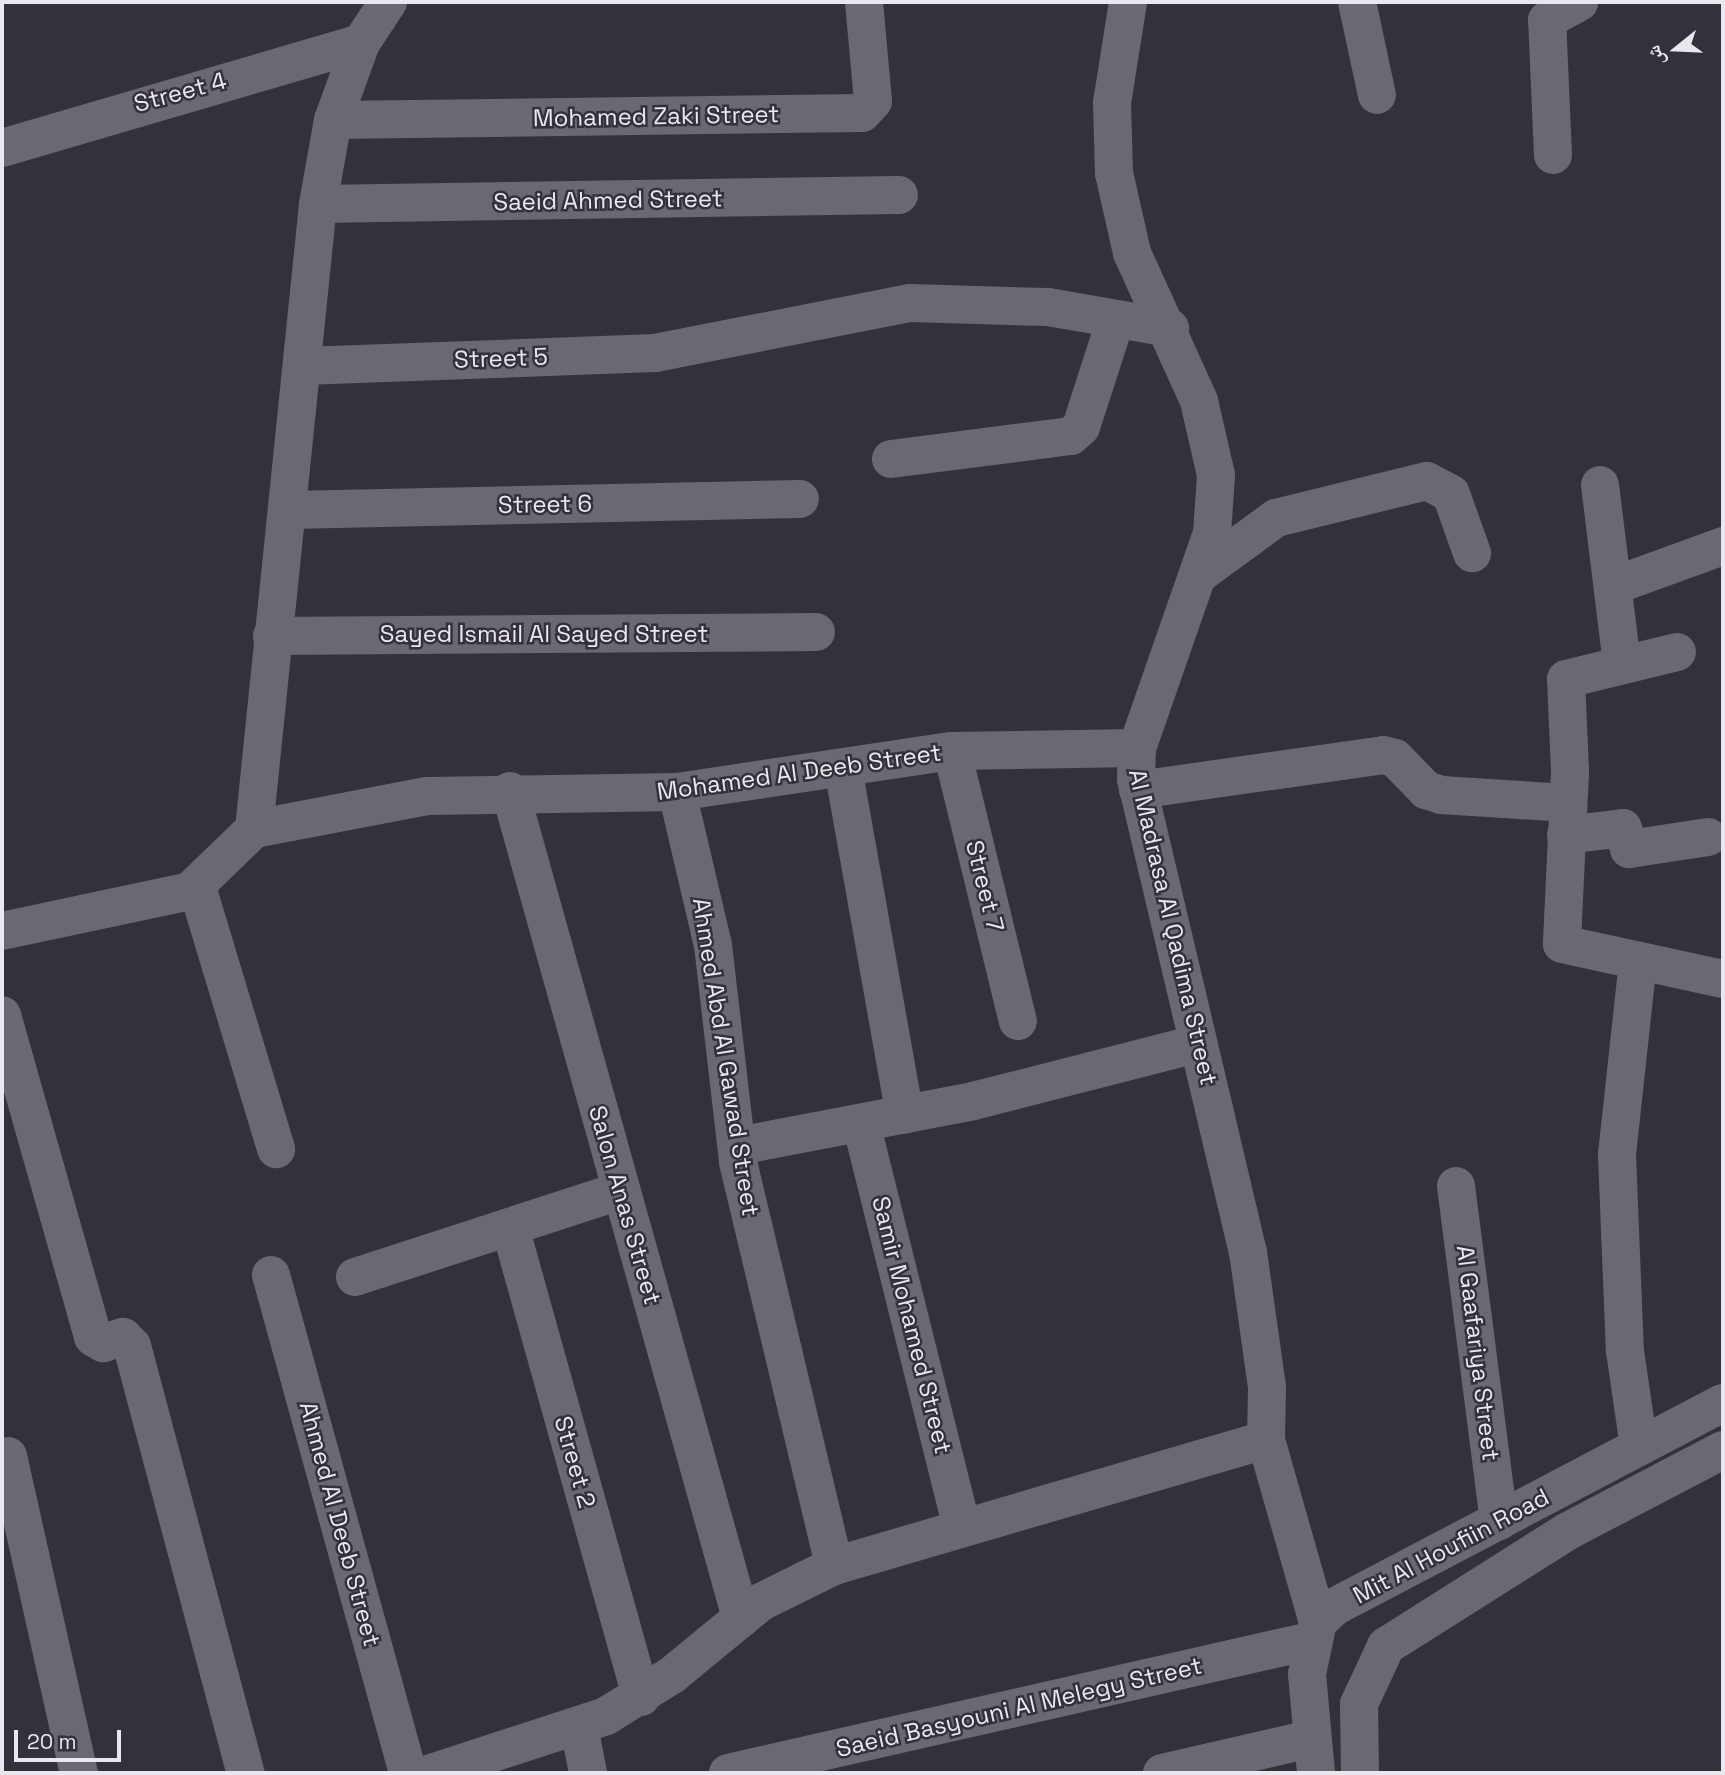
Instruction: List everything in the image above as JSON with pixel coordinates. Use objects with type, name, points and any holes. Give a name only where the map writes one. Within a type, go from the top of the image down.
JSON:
[{"type":"street","points":[[2,931],[197,887],[254,829],[272,636],[290,510],[318,204],[333,120],[361,43],[388,2]]},
{"type":"street","name":"Mohamed Zaki Street","points":[[333,120],[862,113],[873,101],[864,2]]},
{"type":"street","name":"Al Madrasa Al Qadima Street","points":[[1129,2],[1112,103],[1114,173],[1132,253],[1170,328],[1199,401],[1216,475],[1201,573],[1137,748],[1138,790],[1248,1252],[1267,1387],[1266,1440],[1314,1631]]},
{"type":"street","points":[[1357,2],[1377,95]]},
{"type":"street","points":[[1553,155],[1547,20],[1579,2]]},
{"type":"street","name":"Street 4","points":[[2,148],[361,43]]},
{"type":"street","name":"Saeid Ahmed Street","points":[[318,204],[899,195]]},
{"type":"street","name":"Street 5","points":[[303,366],[655,353],[910,303],[1007,303],[1115,322],[1170,328]]},
{"type":"street","points":[[891,459],[1071,436],[1083,421],[1115,322]]},
{"type":"street","points":[[1201,573],[1276,518],[1426,481],[1451,494],[1472,553]]},
{"type":"street","points":[[1600,485],[1622,663]]},
{"type":"street","name":"Street 6","points":[[290,510],[800,499]]},
{"type":"street","points":[[1613,586],[1723,546]]},
{"type":"street","name":"Sayed Ismail Al Sayed Street","points":[[272,636],[816,632]]},
{"type":"street","points":[[1676,652],[1622,663],[1566,679],[1567,819],[1562,944],[1723,979]]},
{"type":"street","name":"Mohamed Al Deeb Street","points":[[254,829],[427,796],[510,791],[677,792],[952,751],[1137,748]]},
{"type":"street","name":"Street 7","points":[[952,751],[1018,1021]]},
{"type":"street","points":[[1138,790],[1382,755],[1395,758],[1426,790],[1623,828],[1628,849],[1708,837]]},
{"type":"street","points":[[843,768],[905,1115]]},
{"type":"street","name":"Salon Anas Street","points":[[510,791],[741,1618]]},
{"type":"street","name":"Ahmed Abd Al Gawad Street","points":[[677,792],[713,945],[738,1146],[834,1566]]},
{"type":"street","points":[[197,887],[276,1149]]},
{"type":"street","points":[[1638,961],[1617,1169],[1624,1338],[1639,1447]]},
{"type":"street","points":[[2,1015],[93,1337],[103,1343],[123,1337],[132,1346],[246,1773]]},
{"type":"street","points":[[738,1146],[905,1115],[1197,1044]]},
{"type":"street","name":"Samir Mohamed Street","points":[[861,1123],[962,1527]]},
{"type":"street","name":"Al Gaafariya Street","points":[[1457,1186],[1499,1521]]},
{"type":"street","points":[[355,1277],[620,1191]]},
{"type":"street","name":"Street 2","points":[[510,1227],[641,1697]]},
{"type":"street","name":"Ahmed Al Deeb Street","points":[[271,1275],[408,1773]]},
{"type":"street","name":"Mit Al Houfiin Road","points":[[1314,1631],[1499,1521],[1723,1403]]},
{"type":"street","points":[[445,1771],[579,1727],[641,1697],[741,1618],[834,1566],[1266,1440]]},
{"type":"street","name":"Mit Al Houfiin Road","points":[[1360,1773],[1356,1726],[1377,1660],[1401,1633],[1568,1531],[1723,1450]]},
{"type":"street","points":[[8,1456],[79,1773]]},
{"type":"street","points":[[1162,1773],[1313,1756],[1314,1631]]},
{"type":"street","name":"Saeid Basyouni Al Melegy Street","points":[[728,1773],[1314,1631]]},
{"type":"street","points":[[579,1727],[588,1773]]}]
